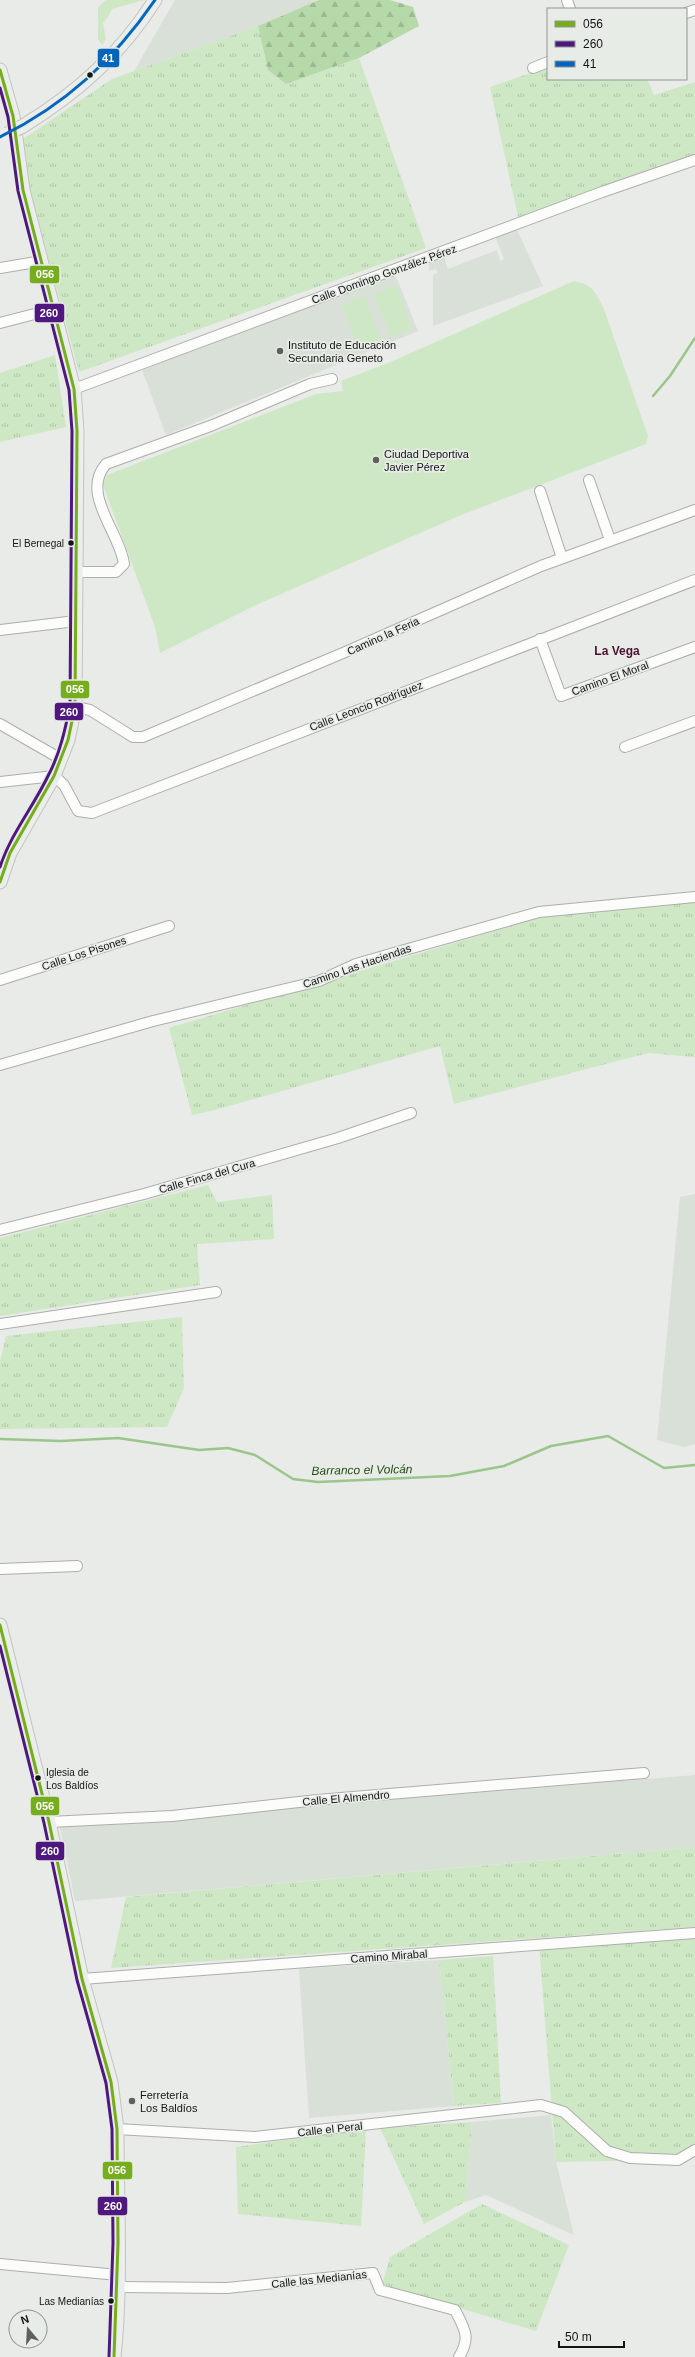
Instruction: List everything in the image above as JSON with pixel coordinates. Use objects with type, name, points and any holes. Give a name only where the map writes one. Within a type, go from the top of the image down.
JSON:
[{"type":"main road","points":[[3,136],[23,126],[58,104],[101,68],[133,32],[155,0]]},
{"type":"main road","points":[[0,70],[2,86],[13,116],[23,190],[74,389],[77,431],[75,707],[68,740],[59,758],[54,776],[10,853],[0,882]]},
{"type":"main road","points":[[0,1625],[49,1822],[82,1980],[111,2082],[118,2129],[118,2281],[114,2357]]},
{"type":"street","points":[[533,68],[547,62]]},
{"type":"street","name":"Calle Domingo González Pérez","points":[[74,389],[602,192],[695,160]]},
{"type":"street","points":[[0,268],[42,261]]},
{"type":"street","points":[[0,322],[54,309]]},
{"type":"street","points":[[77,572],[116,572],[124,564],[122,553],[98,500],[97,480],[99,473],[106,464],[213,425],[310,384],[332,379]]},
{"type":"street","points":[[589,480],[610,540]]},
{"type":"street","points":[[540,491],[562,558]]},
{"type":"street","name":"Camino la Feria","points":[[75,707],[90,710],[133,737],[143,737],[562,558],[695,510]]},
{"type":"street","name":"Calle Leoncio Rodríguez","points":[[54,776],[64,785],[78,811],[84,814],[92,813],[695,580]]},
{"type":"street","points":[[0,630],[76,621]]},
{"type":"street","name":"Camino El Moral","points":[[540,639],[561,696],[695,647]]},
{"type":"street","points":[[625,747],[695,721]]},
{"type":"street","points":[[0,724],[59,758]]},
{"type":"street","points":[[0,782],[54,776]]},
{"type":"street","name":"Camino Las Haciendas","points":[[0,1065],[153,1021],[319,981],[356,964],[539,912],[695,897]]},
{"type":"street","name":"Calle Los Pisones","points":[[0,980],[169,926]]},
{"type":"street","name":"Calle Finca del Cura","points":[[0,1230],[173,1186],[338,1138],[411,1113]]},
{"type":"street","points":[[0,1324],[216,1292]]},
{"type":"street","points":[[0,1569],[77,1566]]},
{"type":"street","name":"Calle El Almendro","points":[[49,1822],[172,1816],[317,1800],[644,1773]]},
{"type":"street","name":"Camino Mirabal","points":[[82,1980],[695,1933]]},
{"type":"street","name":"Calle el Peral","points":[[118,2129],[255,2137],[541,2105],[564,2112],[607,2151],[622,2156],[678,2160],[695,2150]]},
{"type":"street","points":[[0,2264],[118,2281]]},
{"type":"street","name":"Calle las Medianías","points":[[118,2281],[227,2288],[373,2273],[380,2290],[455,2310],[466,2332],[467,2344],[459,2357]]},
{"type":"shaded area","points":[[175,0],[319,0],[258,26],[134,71]]},
{"type":"shaded area","points":[[517,230],[543,286],[433,326],[433,275],[438,273],[436,269],[429,271],[429,259],[443,254],[448,269],[497,250],[500,261],[504,259],[495,236]]},
{"type":"shaded area","name":"Instituto de Educación Secundaria Geneto","points":[[395,274],[418,331],[166,435],[142,370]]},
{"type":"shaded area","points":[[695,1194],[695,1444],[684,1447],[657,1440],[680,1197]]},
{"type":"shaded area","points":[[695,1775],[695,1847],[75,1901],[60,1827]]},
{"type":"shaded area","points":[[439,1960],[454,2106],[309,2118],[299,1969]]},
{"type":"shaded area","points":[[551,2115],[556,2162],[574,2235],[486,2195],[465,2202],[472,2122]]},
{"type":"green space","points":[[106,0],[144,0],[112,9],[103,23],[106,39],[102,45],[98,39],[98,7]]},
{"type":"green space","points":[[319,0],[390,0],[413,7],[419,26],[359,58],[286,84],[268,70],[258,26]]},
{"type":"green space","points":[[258,26],[268,70],[286,84],[359,58],[426,248],[79,372],[17,143],[112,79]]},
{"type":"green space","points":[[547,67],[547,80],[647,80],[654,95],[695,82],[695,154],[518,217],[490,87]]},
{"type":"green space","name":"Ciudad Deportiva Javier Pérez","points":[[574,281],[590,287],[604,309],[648,436],[646,444],[459,516],[256,605],[160,653],[155,627],[103,485],[107,475],[316,394],[343,391],[341,381],[388,363]]},
{"type":"green space","points":[[396,285],[412,329],[391,337],[374,294]]},
{"type":"green space","points":[[364,296],[381,340],[359,348],[342,305]]},
{"type":"green space","points":[[55,355],[66,427],[0,442],[0,373]]},
{"type":"green space","points":[[695,897],[695,1057],[648,1053],[454,1104],[440,1046],[215,1110],[192,1115],[169,1028],[538,918]]},
{"type":"green space","points":[[208,1185],[217,1202],[272,1195],[274,1239],[197,1244],[200,1285],[0,1316],[0,1238]]},
{"type":"green space","points":[[182,1317],[184,1388],[167,1427],[0,1429],[0,1361],[6,1336]]},
{"type":"green space","points":[[695,1847],[695,1927],[111,1968],[126,1897]]},
{"type":"green space","points":[[695,1933],[695,2150],[678,2160],[556,2162],[539,1945]]},
{"type":"green space","points":[[493,1956],[501,2103],[454,2106],[439,1960]]},
{"type":"green space","points":[[472,2122],[465,2202],[424,2224],[380,2128]]},
{"type":"green space","points":[[366,2129],[361,2226],[238,2214],[236,2147]]},
{"type":"green space","points":[[482,2204],[569,2245],[536,2331],[382,2285],[390,2257]]},
{"type":"waterway","points":[[653,396],[670,376],[695,338]]},
{"type":"waterway","name":"Barranco el Volcán","points":[[0,1439],[61,1441],[118,1438],[199,1450],[228,1448],[255,1455],[293,1479],[318,1482],[450,1476],[504,1466],[551,1446],[608,1436],[664,1468],[695,1465]]},
{"type":"transit line","name":"41","points":[[0,137],[46,111],[86,79],[123,42],[155,0]]},
{"type":"transit line","name":"056","points":[[0,70],[13,116],[23,190],[74,389],[77,431],[75,707],[68,740],[54,776],[10,853],[0,882]]},
{"type":"transit line","name":"260","points":[[0,88],[8,117],[18,191],[69,390],[72,431],[70,706],[62,741],[53,766],[43,786],[16,831],[0,867]]},
{"type":"transit line","name":"056","points":[[0,1625],[49,1822],[82,1979],[111,2082],[117,2129],[118,2243],[114,2357]]},
{"type":"transit line","name":"260","points":[[0,1646],[44,1823],[77,1980],[106,2083],[112,2129],[113,2243],[109,2357]]},
{"type":"place","name":"Instituto de Educación Secundaria Geneto","points":[[280,351]]},
{"type":"place","name":"Ciudad Deportiva Javier Pérez","points":[[376,460]]},
{"type":"place","name":"El Bernegal","points":[[71,543]]},
{"type":"place","name":"Iglesia de Los Baldíos","points":[[38,1778]]},
{"type":"place","name":"Ferretería Los Baldíos","points":[[132,2101]]},
{"type":"place","name":"Las Medianías","points":[[111,2301]]},
{"type":"district","name":"La Vega","points":[[617,651]]}]
